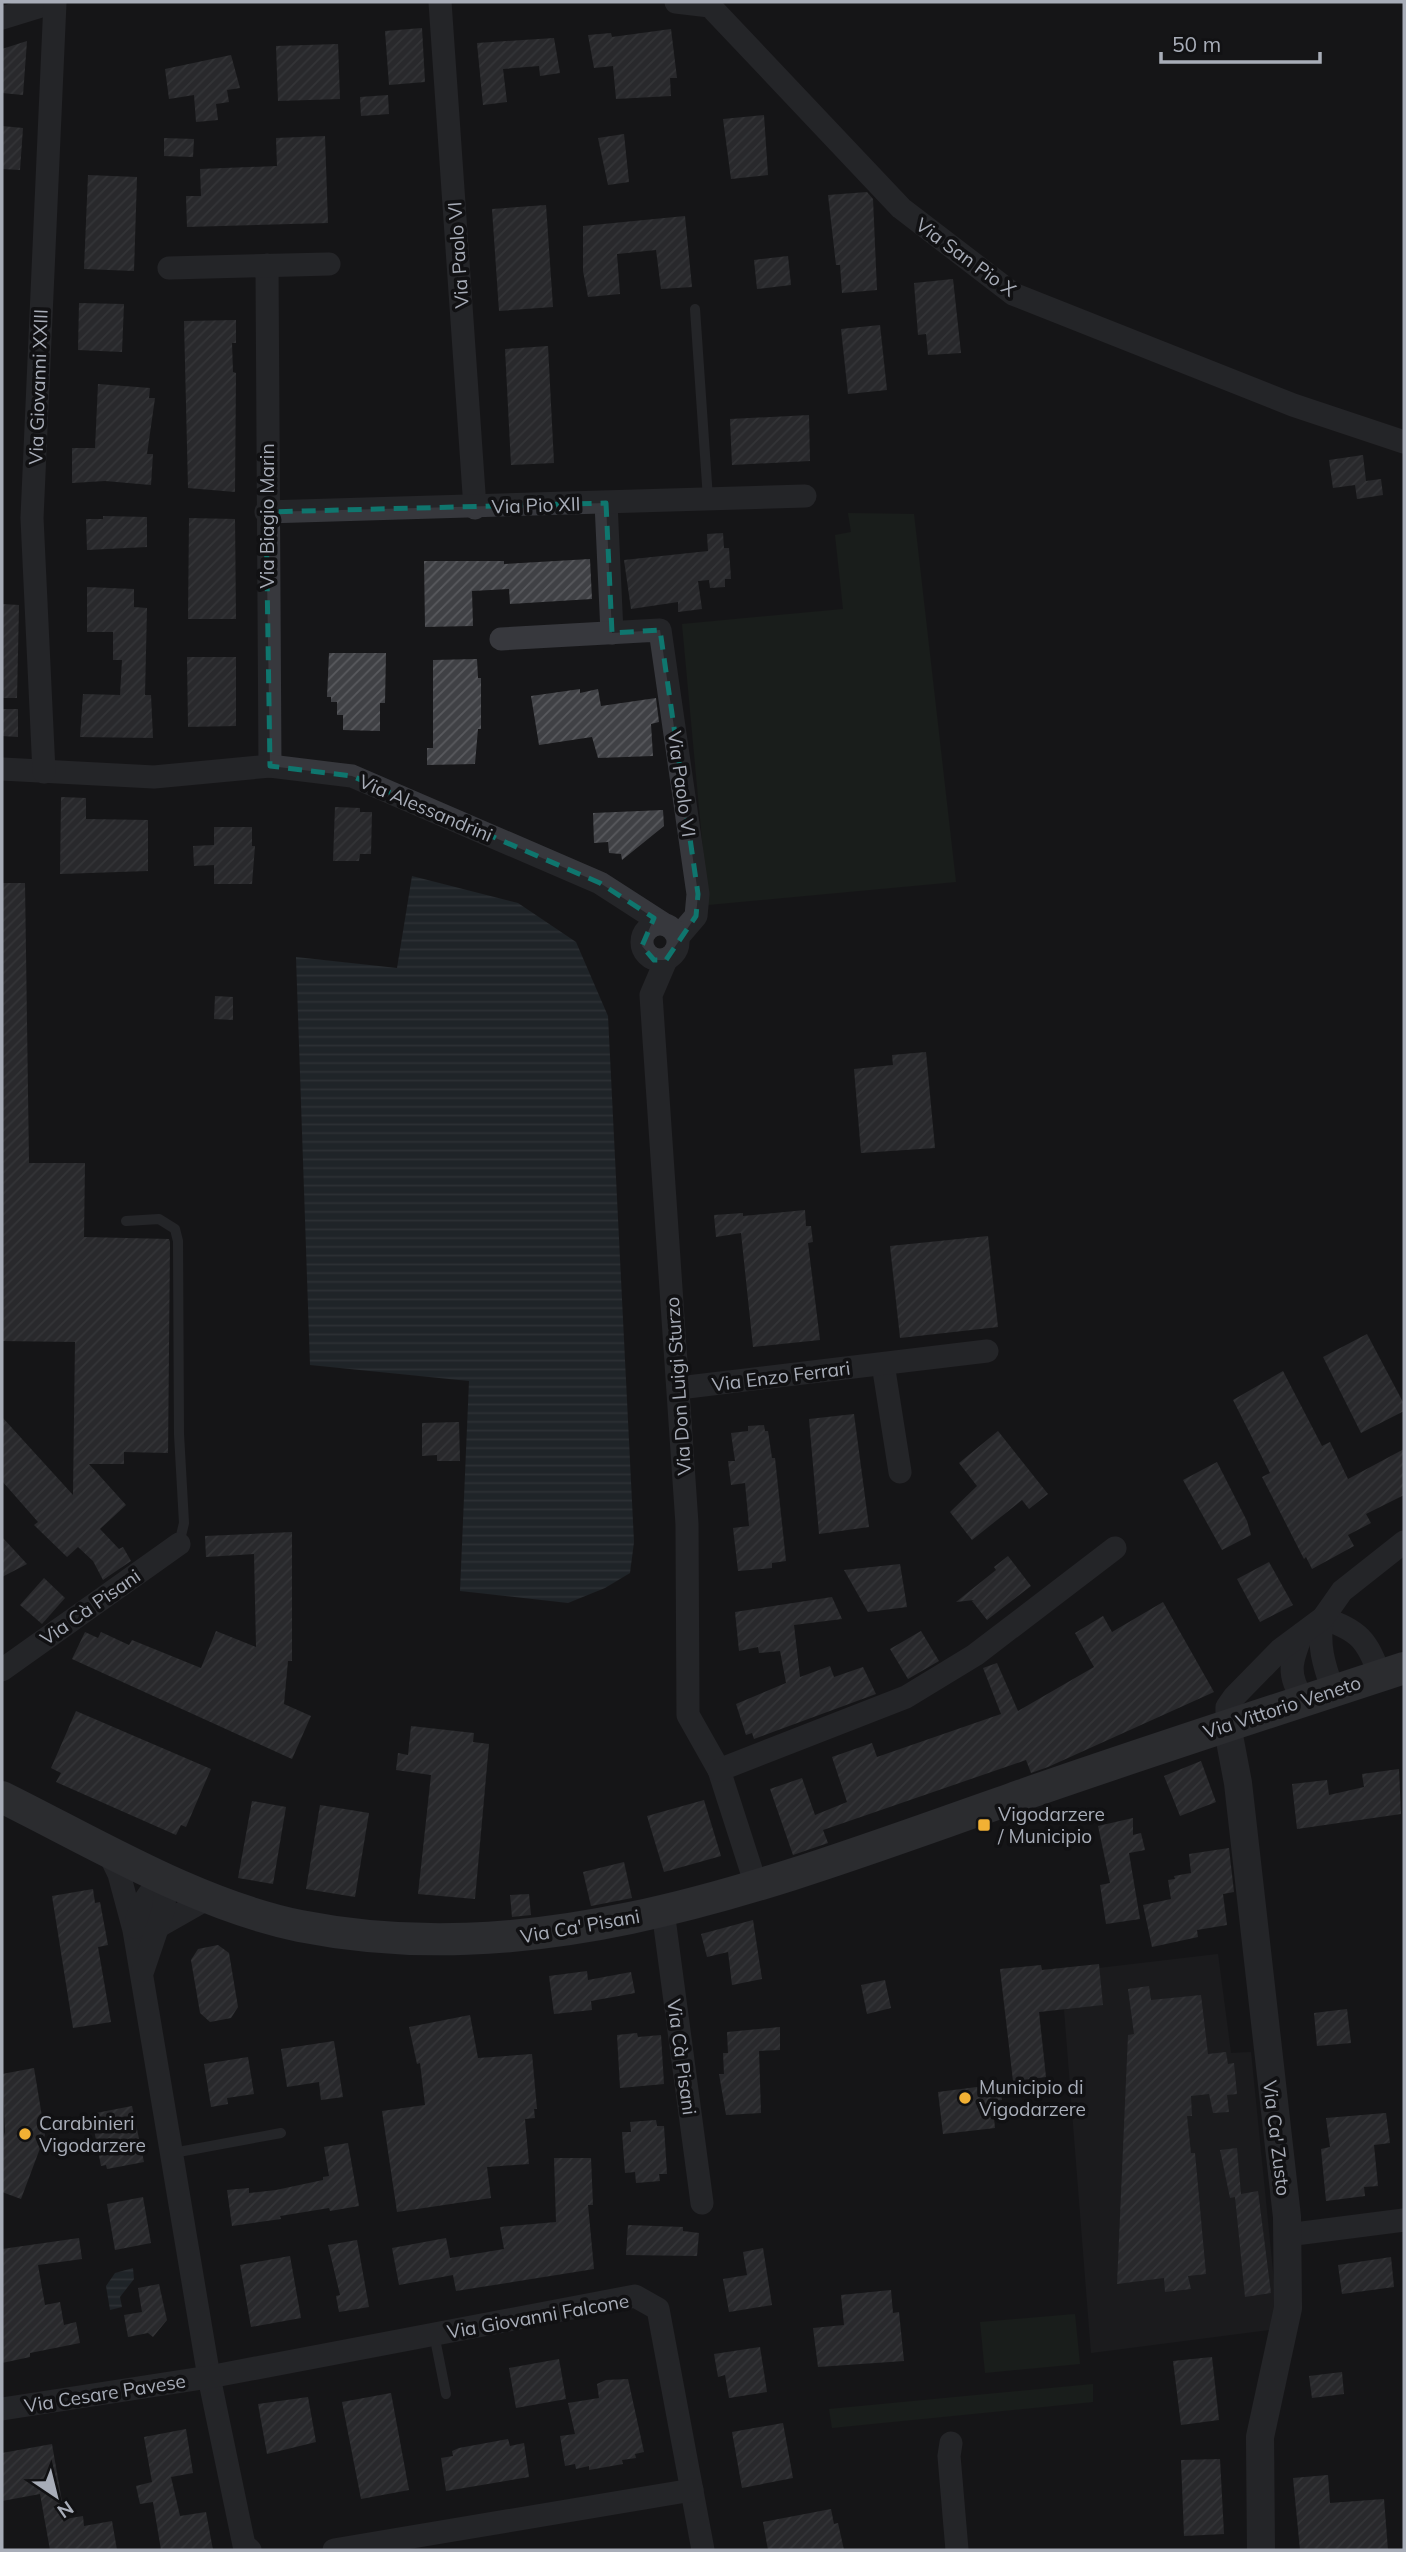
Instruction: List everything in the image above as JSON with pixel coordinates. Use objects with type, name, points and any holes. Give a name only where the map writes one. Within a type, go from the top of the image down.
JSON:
[{"type":"main road","name":"Via Vittorio Veneto","points":[[1160,1747],[1392,1672]]},
{"type":"main road","name":"Via Ca' Pisani","points":[[2,1797],[210,1897],[297,1925],[371,1938],[455,1941],[551,1933],[663,1911],[756,1885],[1160,1747]]},
{"type":"street","points":[[2,18],[54,2]]},
{"type":"street","name":"Via Giovanni XXIII","points":[[44,772],[32,518],[54,2]]},
{"type":"street","name":"Via Paolo VI","points":[[440,2],[475,508]]},
{"type":"street","name":"Via San Pio X","points":[[676,2],[710,6],[901,208],[1013,294],[1293,405],[1404,442]]},
{"type":"street","points":[[169,268],[329,264]]},
{"type":"street","name":"Via Biagio Marin","points":[[267,265],[270,766]]},
{"type":"street","name":"Via Pio XII","points":[[267,512],[475,508],[806,496]]},
{"type":"street","points":[[606,503],[612,633]]},
{"type":"street","name":"Via Paolo VI","points":[[501,639],[660,630],[698,894],[696,916],[659,941]]},
{"type":"street","name":"Via Alessandrini","points":[[2,769],[154,777],[270,766],[352,776],[600,883],[628,902],[659,941]]},
{"type":"street","name":"Via Don Luigi Sturzo","points":[[659,941],[642,967],[651,995],[679,1388],[687,1524],[688,1715],[719,1770],[756,1885]]},
{"type":"street","name":"Via Enzo Ferrari","points":[[679,1388],[987,1351]]},
{"type":"street","points":[[883,1364],[900,1472]]},
{"type":"street","points":[[1227,1725],[1227,1707],[1234,1697],[1280,1650],[1323,1618],[1342,1591],[1404,1542]]},
{"type":"street","name":"Via Cà Pisani","points":[[2,1670],[179,1544]]},
{"type":"street","points":[[719,1770],[906,1697],[975,1656],[1115,1548]]},
{"type":"street","points":[[1323,1618],[1353,1629],[1392,1672]]},
{"type":"street","points":[[1302,1634],[1289,1665],[1290,1676],[1318,1695],[1322,1658],[1319,1633],[1323,1618]]},
{"type":"street","name":"Via Ca' Zusto","points":[[1227,1725],[1238,1783],[1287,2235],[1288,2308],[1260,2437],[1261,2550]]},
{"type":"street","points":[[107,1849],[119,1874],[134,1930],[209,2377],[244,2545],[250,2550]]},
{"type":"street","points":[[134,1930],[139,1907],[149,1891],[166,1877]]},
{"type":"street","points":[[142,1973],[164,1908],[166,1877]]},
{"type":"street","points":[[159,1926],[210,1897]]},
{"type":"street","name":"Via Cà Pisani","points":[[663,1911],[702,2203]]},
{"type":"street","points":[[1287,2235],[1404,2220]]},
{"type":"street","name":"Via Giovanni Falcone","points":[[209,2377],[635,2296],[659,2309],[692,2490]]},
{"type":"street","name":"Via Cesare Pavese","points":[[2,2409],[209,2377]]},
{"type":"street","points":[[951,2443],[949,2456],[957,2550]]},
{"type":"street","points":[[334,2550],[692,2490],[703,2550]]},
{"type":"lane","points":[[695,309],[708,499]]},
{"type":"lane","points":[[126,1221],[159,1219],[175,1229],[178,1241],[180,1434],[184,1523],[179,1544]]},
{"type":"lane","points":[[173,2153],[281,2133]]},
{"type":"lane","points":[[434,2334],[446,2394]]},
{"type":"highlighted area","points":[[606,503],[612,633],[660,630],[698,894],[696,916],[666,960],[654,960],[642,946],[654,918],[600,883],[352,776],[270,766],[266,512]]},
{"type":"shaded area","points":[[848,513],[914,514],[956,882],[708,905],[682,624],[843,609],[835,535],[851,532]]},
{"type":"shaded area","points":[[412,876],[518,903],[576,942],[608,1016],[634,1542],[630,1573],[605,1588],[568,1603],[460,1591],[469,1381],[310,1365],[296,957],[397,968]]},
{"type":"shaded area","points":[[1218,1954],[1231,2053],[1251,2052],[1277,2311],[1269,2330],[1091,2353],[1064,2009],[1099,1968]]},
{"type":"shaded area","points":[[133,2268],[134,2279],[120,2297],[122,2307],[110,2310],[106,2286],[115,2273]]},
{"type":"shaded area","points":[[1075,2314],[1080,2364],[985,2373],[980,2322]]},
{"type":"shaded area","points":[[1093,2384],[1093,2402],[832,2428],[829,2409]]},
{"type":"building","points":[[422,28],[425,82],[389,85],[385,31]]},
{"type":"building","points":[[671,29],[677,78],[670,78],[671,96],[616,99],[613,66],[594,68],[588,35],[611,33],[612,37]]},
{"type":"building","points":[[554,38],[560,73],[540,76],[539,66],[503,69],[507,102],[483,105],[477,43]]},
{"type":"building","points":[[27,41],[23,95],[2,93],[2,49]]},
{"type":"building","points":[[338,44],[340,99],[278,101],[276,46]]},
{"type":"building","points":[[231,55],[240,88],[227,90],[229,102],[216,104],[218,120],[196,122],[194,95],[169,99],[165,69]]},
{"type":"building","points":[[388,95],[389,114],[361,116],[360,97]]},
{"type":"building","points":[[764,115],[768,175],[731,179],[723,119]]},
{"type":"building","points":[[2,126],[23,128],[20,170],[2,169]]},
{"type":"building","points":[[624,134],[629,182],[608,185],[598,138]]},
{"type":"building","points":[[325,136],[328,223],[187,227],[186,196],[201,196],[200,169],[277,166],[276,138]]},
{"type":"building","points":[[164,138],[194,139],[193,157],[164,156]]},
{"type":"building","points":[[88,175],[137,177],[134,271],[84,269]]},
{"type":"building","points":[[867,192],[873,199],[877,290],[842,293],[828,195]]},
{"type":"building","points":[[546,205],[553,307],[499,311],[492,209]]},
{"type":"building","points":[[685,216],[692,287],[661,289],[656,250],[617,254],[620,294],[588,297],[583,271],[583,226]]},
{"type":"building","points":[[788,256],[791,285],[757,289],[754,260]]},
{"type":"building","points":[[953,279],[961,353],[928,355],[926,334],[918,335],[914,283]]},
{"type":"building","points":[[79,303],[124,304],[122,352],[78,350]]},
{"type":"building","points":[[236,320],[236,343],[232,343],[233,372],[236,373],[235,492],[188,488],[184,321]]},
{"type":"building","points":[[880,325],[887,390],[848,394],[841,329]]},
{"type":"building","points":[[548,346],[554,463],[511,465],[505,349]]},
{"type":"building","points":[[98,384],[150,388],[149,398],[155,398],[147,454],[153,454],[151,485],[105,481],[72,483],[72,448],[95,448]]},
{"type":"building","points":[[809,415],[810,461],[732,465],[730,419]]},
{"type":"building","points":[[1363,455],[1366,481],[1381,479],[1383,495],[1357,499],[1355,485],[1333,488],[1329,460]]},
{"type":"building","points":[[103,516],[147,517],[147,547],[87,550],[86,519],[103,519]]},
{"type":"building","points":[[189,518],[235,519],[236,619],[188,619]]},
{"type":"building","points":[[723,533],[724,548],[729,548],[731,579],[725,579],[725,587],[710,588],[709,580],[698,581],[702,609],[678,612],[678,602],[631,609],[624,560],[708,551],[707,534]]},
{"type":"building","points":[[590,559],[592,599],[510,604],[509,589],[472,591],[473,626],[425,627],[424,561],[504,561],[504,564]]},
{"type":"building","points":[[87,587],[134,589],[134,607],[147,608],[145,695],[151,695],[153,738],[80,737],[83,694],[120,695],[122,660],[113,660],[113,632],[87,632]]},
{"type":"building","points":[[2,604],[19,605],[17,698],[2,698]]},
{"type":"building","points":[[329,653],[386,653],[385,703],[380,703],[380,731],[343,730],[343,715],[337,715],[337,702],[331,702],[331,697],[327,697]]},
{"type":"building","points":[[187,657],[236,657],[236,726],[188,727]]},
{"type":"building","points":[[477,659],[478,678],[481,678],[481,729],[478,729],[475,764],[427,765],[427,748],[433,748],[433,660]]},
{"type":"building","points":[[580,689],[580,693],[598,689],[601,706],[656,698],[659,722],[651,724],[653,756],[598,758],[592,737],[539,745],[531,696]]},
{"type":"building","points":[[2,709],[18,709],[18,737],[2,736]]},
{"type":"building","points":[[61,797],[86,798],[86,819],[148,820],[148,871],[60,874]]},
{"type":"building","points":[[335,807],[360,808],[360,812],[372,812],[371,854],[360,854],[359,861],[333,861]]},
{"type":"building","points":[[663,810],[664,826],[622,860],[621,854],[609,853],[608,842],[594,843],[593,813]]},
{"type":"building","points":[[214,827],[252,827],[252,846],[255,846],[252,884],[214,884],[214,865],[194,866],[193,846],[214,845]]},
{"type":"building","points":[[2,883],[25,883],[29,1163],[85,1163],[84,1237],[169,1239],[170,1242],[168,1453],[124,1452],[124,1464],[89,1464],[126,1505],[100,1529],[119,1549],[123,1547],[131,1561],[103,1580],[93,1561],[78,1547],[67,1557],[34,1525],[38,1522],[2,1481],[2,1417],[73,1495],[75,1342],[2,1341]]},
{"type":"building","points":[[215,996],[233,997],[233,1020],[214,1019]]},
{"type":"building","points":[[926,1052],[935,1148],[861,1153],[854,1069],[893,1065],[892,1055]]},
{"type":"building","points":[[805,1210],[806,1226],[811,1226],[813,1242],[808,1243],[820,1340],[753,1347],[741,1233],[716,1237],[714,1215],[743,1213],[743,1216]]},
{"type":"building","points":[[988,1236],[998,1327],[900,1338],[890,1246]]},
{"type":"building","points":[[1367,1334],[1404,1404],[1404,1411],[1361,1433],[1323,1357]]},
{"type":"building","points":[[1283,1371],[1322,1446],[1330,1442],[1348,1479],[1404,1449],[1404,1495],[1366,1514],[1371,1523],[1348,1535],[1354,1546],[1312,1569],[1306,1557],[1304,1559],[1262,1477],[1270,1473],[1233,1400]]},
{"type":"building","points":[[854,1414],[869,1527],[819,1534],[809,1419]]},
{"type":"building","points":[[459,1422],[460,1461],[437,1461],[437,1455],[422,1456],[422,1423]]},
{"type":"building","points":[[764,1425],[765,1431],[768,1431],[772,1458],[775,1458],[786,1561],[772,1563],[772,1568],[738,1571],[733,1528],[749,1526],[745,1483],[731,1485],[728,1461],[735,1461],[731,1433],[748,1431],[748,1426]]},
{"type":"building","points":[[998,1431],[1048,1494],[1029,1509],[1022,1500],[972,1540],[950,1512],[977,1486],[959,1463]]},
{"type":"building","points":[[1217,1462],[1247,1521],[1251,1535],[1222,1550],[1183,1480]]},
{"type":"building","points":[[292,1532],[292,1661],[288,1661],[284,1704],[311,1716],[292,1759],[72,1659],[85,1632],[98,1638],[101,1632],[129,1645],[132,1640],[201,1668],[216,1631],[256,1647],[254,1554],[206,1557],[205,1536]]},
{"type":"building","points":[[2,1537],[27,1564],[2,1577]]},
{"type":"building","points":[[1008,1556],[1031,1586],[987,1620],[972,1601],[974,1600],[956,1602],[996,1570],[994,1567]]},
{"type":"building","points":[[1269,1562],[1293,1605],[1260,1622],[1237,1579]]},
{"type":"building","points":[[900,1564],[907,1607],[868,1612],[844,1570]]},
{"type":"building","points":[[44,1578],[65,1598],[42,1624],[20,1605]]},
{"type":"building","points":[[832,1597],[842,1619],[794,1625],[800,1677],[830,1666],[834,1677],[863,1667],[876,1694],[754,1739],[752,1733],[746,1735],[736,1704],[786,1683],[780,1651],[759,1653],[758,1647],[739,1651],[735,1612]]},
{"type":"building","points":[[1163,1602],[1214,1692],[1031,1773],[1026,1760],[823,1830],[828,1843],[793,1855],[770,1789],[802,1778],[815,1815],[847,1802],[832,1757],[872,1743],[877,1757],[1001,1714],[983,1668],[997,1663],[1018,1711],[1094,1667],[1075,1633],[1103,1616],[1112,1632]]},
{"type":"building","points":[[921,1631],[939,1661],[908,1679],[890,1649]]},
{"type":"building","points":[[76,1711],[211,1769],[186,1827],[181,1825],[176,1835],[56,1782],[61,1773],[51,1768]]},
{"type":"building","points":[[411,1726],[474,1733],[473,1742],[489,1744],[475,1899],[418,1894],[431,1775],[396,1770],[398,1753],[408,1755]]},
{"type":"building","points":[[1201,1761],[1216,1802],[1180,1816],[1164,1776]]},
{"type":"building","points":[[1399,1769],[1401,1814],[1297,1829],[1292,1784],[1327,1780],[1329,1795],[1364,1787],[1362,1774]]},
{"type":"building","points":[[704,1800],[721,1856],[664,1872],[647,1816]]},
{"type":"building","points":[[252,1801],[286,1807],[273,1884],[238,1878]]},
{"type":"building","points":[[320,1805],[369,1813],[355,1897],[306,1889]]},
{"type":"building","points":[[1133,1818],[1133,1835],[1141,1833],[1145,1850],[1129,1853],[1140,1919],[1106,1924],[1100,1885],[1110,1883],[1098,1826]]},
{"type":"building","points":[[1229,1848],[1234,1892],[1223,1894],[1227,1925],[1197,1930],[1198,1937],[1152,1947],[1143,1905],[1171,1899],[1168,1880],[1191,1873],[1189,1854]]},
{"type":"building","points":[[624,1862],[632,1898],[591,1906],[583,1872]]},
{"type":"building","points":[[93,1889],[95,1903],[100,1902],[108,1945],[98,1947],[111,2022],[73,2028],[52,1896]]},
{"type":"building","points":[[529,1894],[531,1915],[512,1917],[510,1895]]},
{"type":"building","points":[[753,1920],[762,1979],[732,1985],[728,1952],[707,1957],[701,1934]]},
{"type":"building","points":[[218,1945],[229,1953],[238,2007],[231,2018],[210,2022],[200,2013],[191,1960],[198,1949]]},
{"type":"building","points":[[1099,1964],[1103,2005],[1039,2012],[1046,2077],[1013,2081],[1000,1969],[1041,1965],[1042,1970]]},
{"type":"building","points":[[587,1971],[588,1980],[631,1972],[635,1993],[591,2001],[592,2010],[554,2014],[549,1976]]},
{"type":"building","points":[[885,1980],[891,2008],[867,2014],[861,1985]]},
{"type":"building","points":[[1149,1986],[1151,2000],[1201,1995],[1208,2054],[1226,2052],[1228,2064],[1234,2063],[1237,2094],[1227,2095],[1229,2112],[1213,2113],[1209,2094],[1191,2096],[1192,2116],[1187,2116],[1191,2153],[1195,2153],[1206,2274],[1188,2276],[1191,2289],[1165,2292],[1164,2278],[1117,2284],[1128,2035],[1134,2034],[1128,1989]]},
{"type":"building","points":[[1347,2009],[1351,2043],[1317,2046],[1314,2013]]},
{"type":"building","points":[[470,2015],[478,2058],[532,2054],[537,2109],[534,2109],[535,2118],[525,2119],[529,2164],[487,2167],[491,2198],[397,2212],[382,2111],[425,2105],[420,2063],[417,2064],[409,2027]]},
{"type":"building","points":[[780,2027],[780,2050],[759,2051],[761,2113],[726,2115],[719,2074],[724,2074],[723,2053],[728,2053],[727,2032]]},
{"type":"building","points":[[637,2033],[638,2037],[661,2035],[664,2084],[620,2088],[617,2035]]},
{"type":"building","points":[[334,2041],[343,2097],[321,2100],[319,2082],[287,2087],[281,2049]]},
{"type":"building","points":[[248,2057],[254,2094],[227,2098],[228,2104],[211,2107],[204,2064]]},
{"type":"building","name":"Carabinieri Vigodarzere","points":[[34,2068],[45,2135],[21,2199],[2,2192],[2,2142],[5,2132],[2,2074]]},
{"type":"building","points":[[1000,2084],[1002,2100],[992,2101],[995,2128],[943,2134],[938,2092]]},
{"type":"building","points":[[132,2106],[144,2162],[107,2169],[106,2165],[101,2166],[91,2114]]},
{"type":"building","points":[[1386,2113],[1390,2143],[1374,2145],[1378,2186],[1364,2187],[1365,2196],[1326,2201],[1321,2149],[1330,2147],[1326,2118]]},
{"type":"building","points":[[656,2120],[657,2126],[664,2126],[667,2174],[659,2174],[660,2181],[636,2183],[635,2172],[625,2173],[622,2132],[631,2132],[630,2122]]},
{"type":"building","points":[[348,2143],[359,2206],[330,2211],[329,2208],[232,2226],[227,2190],[249,2188],[249,2193],[323,2180],[323,2177],[329,2176],[324,2147]]},
{"type":"building","points":[[1237,2148],[1241,2194],[1258,2191],[1271,2293],[1245,2297],[1235,2197],[1230,2198],[1220,2150]]},
{"type":"building","points":[[554,2158],[591,2158],[593,2205],[588,2205],[594,2269],[456,2291],[453,2275],[399,2285],[392,2248],[446,2238],[450,2258],[504,2249],[500,2227],[556,2222]]},
{"type":"building","points":[[143,2197],[151,2243],[115,2250],[107,2204]]},
{"type":"building","points":[[628,2225],[683,2227],[683,2231],[699,2233],[697,2256],[626,2255]]},
{"type":"building","points":[[79,2238],[82,2259],[38,2265],[45,2305],[60,2302],[64,2325],[76,2322],[80,2343],[30,2353],[30,2357],[2,2363],[2,2249]]},
{"type":"building","points":[[357,2240],[369,2307],[339,2312],[336,2296],[340,2295],[328,2245]]},
{"type":"building","points":[[763,2248],[772,2305],[729,2312],[723,2279],[747,2275],[743,2252]]},
{"type":"building","points":[[290,2256],[301,2318],[251,2327],[240,2265]]},
{"type":"building","points":[[1391,2257],[1394,2287],[1342,2294],[1338,2265]]},
{"type":"building","points":[[159,2284],[167,2320],[153,2337],[148,2333],[128,2337],[124,2315],[142,2312],[138,2288]]},
{"type":"building","points":[[891,2290],[893,2313],[899,2312],[904,2361],[818,2367],[813,2328],[844,2325],[841,2295]]},
{"type":"building","points":[[760,2347],[767,2392],[729,2398],[725,2375],[718,2377],[714,2354]]},
{"type":"building","points":[[1212,2357],[1219,2420],[1181,2425],[1173,2361]]},
{"type":"building","points":[[559,2359],[566,2399],[516,2408],[509,2368]]},
{"type":"building","points":[[1342,2372],[1344,2394],[1312,2398],[1309,2376]]},
{"type":"building","points":[[628,2379],[644,2452],[635,2454],[636,2458],[622,2460],[623,2464],[589,2470],[589,2466],[576,2469],[575,2464],[565,2466],[560,2436],[575,2434],[568,2403],[599,2398],[597,2384],[606,2380]]},
{"type":"building","points":[[391,2393],[409,2490],[361,2499],[342,2402]]},
{"type":"building","points":[[308,2397],[316,2442],[267,2454],[258,2404]]},
{"type":"building","points":[[783,2423],[793,2478],[742,2488],[732,2432]]},
{"type":"building","points":[[186,2429],[193,2473],[171,2477],[180,2516],[206,2512],[213,2550],[161,2550],[153,2502],[140,2504],[136,2486],[152,2482],[144,2437]]},
{"type":"building","points":[[508,2439],[510,2446],[524,2443],[529,2477],[446,2491],[441,2458],[453,2456],[452,2451],[459,2448]]},
{"type":"building","points":[[52,2444],[65,2519],[83,2516],[84,2526],[112,2521],[117,2550],[50,2550],[40,2494],[2,2501],[2,2453]]},
{"type":"building","points":[[1220,2459],[1224,2534],[1184,2536],[1181,2460]]},
{"type":"building","points":[[1328,2475],[1330,2503],[1384,2499],[1388,2550],[1300,2550],[1293,2478]]},
{"type":"building","points":[[831,2509],[834,2524],[838,2523],[844,2550],[768,2550],[763,2522]]},
{"type":"place","name":"Vigodarzere / Municipio","points":[[984,1825]]},
{"type":"place","name":"Municipio di Vigodarzere","points":[[965,2098]]},
{"type":"place","name":"Carabinieri Vigodarzere","points":[[25,2134]]}]
